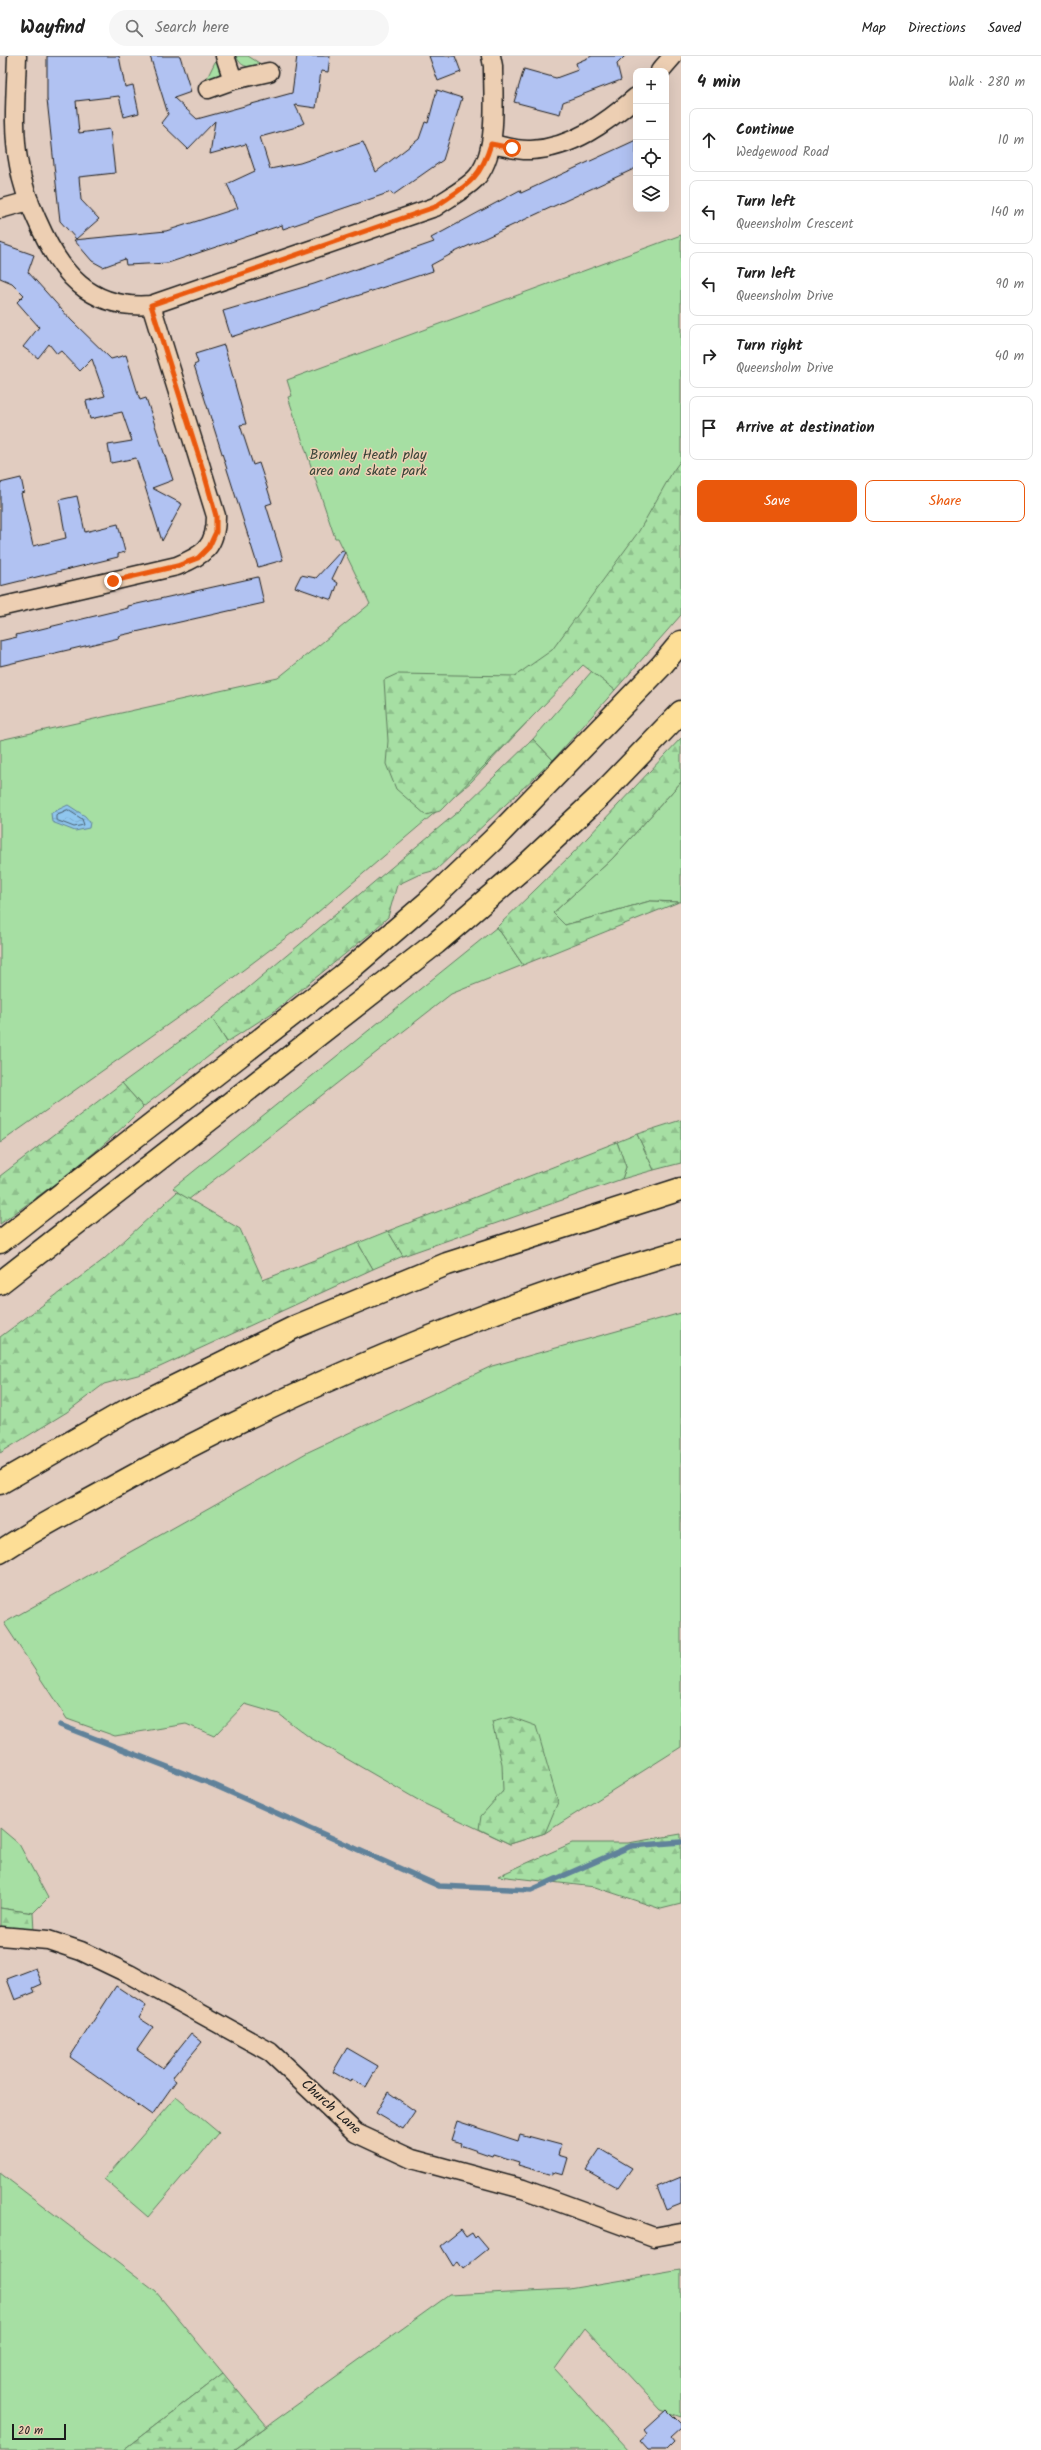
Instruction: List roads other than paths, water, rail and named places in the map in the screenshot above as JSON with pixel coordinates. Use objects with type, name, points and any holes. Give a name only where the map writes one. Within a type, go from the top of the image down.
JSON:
[{"type":"highway","points":[[0,1242],[342,976],[428,902],[494,839],[661,666],[681,642]]},
{"type":"highway","points":[[0,1282],[436,943],[533,859],[600,796],[681,712]]},
{"type":"highway","points":[[0,1483],[129,1409],[297,1326],[447,1264],[681,1188]]},
{"type":"highway","points":[[0,1552],[162,1460],[323,1381],[480,1317],[681,1251]]},
{"type":"street","points":[[17,56],[15,121],[19,166],[29,202],[48,243],[70,277],[97,297],[129,307],[151,305],[435,207],[475,179],[485,164],[491,144],[493,66],[491,56]]},
{"type":"street","points":[[225,56],[233,80]]},
{"type":"street","points":[[663,68],[673,56]]},
{"type":"street","points":[[208,89],[233,80],[268,72]]},
{"type":"street","points":[[491,144],[530,150],[571,141],[609,120],[633,100]]},
{"type":"street","points":[[0,209],[29,202]]},
{"type":"street","points":[[0,607],[177,566],[198,558],[209,547],[216,532],[216,516],[151,305]]},
{"type":"street","name":"Church Lane","points":[[0,1936],[48,1940],[81,1951],[136,1978],[270,2052],[356,2133],[412,2159],[523,2189],[654,2237],[681,2232]]},
{"type":"water","points":[[68,805],[85,816],[90,822],[89,828],[75,831],[52,822],[51,813]]},
{"type":"waterway","points":[[60,1725],[214,1785],[439,1886],[531,1890],[631,1846],[681,1842]]},
{"type":"park label","name":"Bromley Heath play area and skate park","points":[[368,464]]}]
